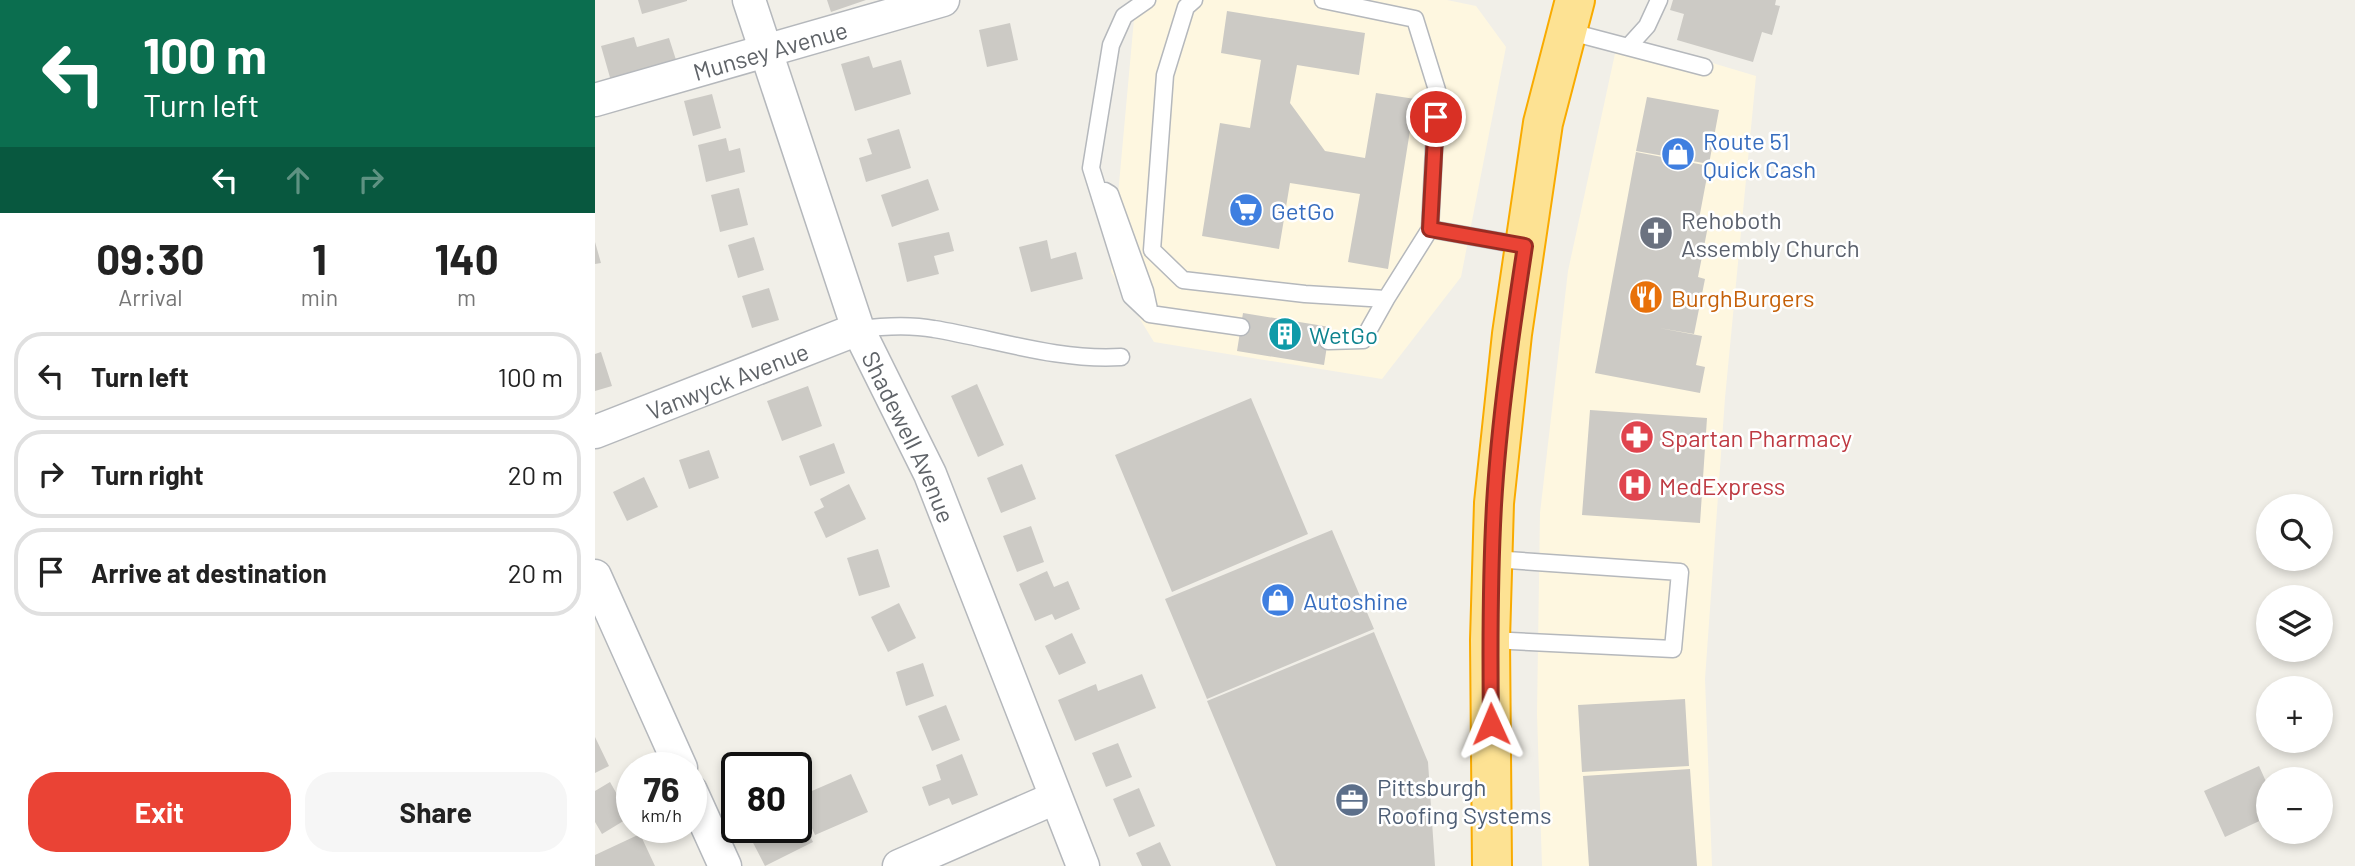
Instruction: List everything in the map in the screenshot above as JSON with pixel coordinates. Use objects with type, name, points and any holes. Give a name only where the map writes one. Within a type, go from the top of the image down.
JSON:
[{"type":"highway","points":[[1492,866],[1490,640],[1496,490],[1512,334],[1543,123],[1571,16]]},
{"type":"street","name":"Shadewell Avenue","points":[[750,0],[858,328],[930,474],[1083,866]]},
{"type":"street","name":"Munsey Avenue","points":[[595,100],[943,0]]},
{"type":"street","name":"Vanwyck Avenue","points":[[595,432],[858,328]]},
{"type":"street","points":[[595,576],[674,752]]},
{"type":"street","points":[[899,866],[1055,798]]},
{"type":"street","points":[[707,826],[725,866]]},
{"type":"lane","points":[[1147,0],[1124,16],[1111,45],[1091,168],[1131,296],[1150,314],[1241,327]]},
{"type":"lane","points":[[1194,0],[1186,8],[1165,75],[1152,250],[1183,280],[1305,294],[1386,299]]},
{"type":"lane","points":[[1323,0],[1415,19],[1437,90],[1430,229],[1363,340],[1328,341]]},
{"type":"lane","points":[[1628,47],[1647,26],[1659,0]]},
{"type":"lane","points":[[1571,16],[1628,47],[1704,67]]},
{"type":"lane","points":[[1430,229],[1525,246]]},
{"type":"lane","points":[[858,328],[933,328],[1040,350],[1103,358],[1121,357]]},
{"type":"lane","points":[[1490,640],[1673,649],[1680,572],[1493,559]]},
{"type":"shaded area","points":[[1155,0],[1447,0],[1476,6],[1506,47],[1461,277],[1382,379],[1154,342],[1111,272],[1135,8]]},
{"type":"shaded area","points":[[1619,35],[1756,76],[1725,398],[1705,679],[1712,866],[1542,866],[1537,714],[1540,513],[1568,271]]},
{"type":"building","points":[[638,0],[687,0],[687,1],[642,14]]},
{"type":"building","points":[[827,0],[866,0],[831,12]]},
{"type":"building","points":[[1673,0],[1776,0],[1775,5],[1780,6],[1772,35],[1762,32],[1753,62],[1677,40],[1684,14],[1670,10]]},
{"type":"building","name":"GetGo","points":[[1227,11],[1365,33],[1359,75],[1297,65],[1290,103],[1325,151],[1365,158],[1376,93],[1415,99],[1388,269],[1348,262],[1360,194],[1290,183],[1279,249],[1202,236],[1220,123],[1250,128],[1261,60],[1221,53]]},
{"type":"building","points":[[1010,23],[1018,60],[987,67],[979,30]]},
{"type":"building","points":[[634,37],[637,47],[669,38],[677,63],[611,81],[601,46]]},
{"type":"building","points":[[869,56],[873,68],[901,60],[911,94],[855,111],[841,64]]},
{"type":"building","points":[[712,94],[721,128],[693,136],[684,101]]},
{"type":"building","points":[[1647,97],[1719,110],[1709,164],[1636,151]]},
{"type":"building","points":[[899,129],[911,168],[866,182],[859,158],[872,154],[867,139]]},
{"type":"building","points":[[726,138],[729,151],[740,148],[745,172],[706,182],[698,145]]},
{"type":"building","points":[[1636,152],[1709,166],[1699,219],[1709,221],[1698,277],[1705,279],[1694,334],[1659,328],[1702,336],[1696,365],[1705,367],[1700,393],[1595,373]]},
{"type":"building","points":[[928,179],[939,210],[892,227],[881,195]]},
{"type":"building","points":[[739,188],[748,225],[720,232],[711,195]]},
{"type":"building","points":[[949,232],[954,251],[934,256],[939,274],[907,282],[898,243]]},
{"type":"building","points":[[754,237],[764,270],[738,278],[728,245]]},
{"type":"building","points":[[1047,240],[1051,259],[1076,252],[1083,279],[1031,292],[1019,247]]},
{"type":"building","points":[[595,242],[601,263],[595,264]]},
{"type":"building","points":[[769,288],[779,320],[752,328],[742,296]]},
{"type":"building","name":"WetGo","points":[[1243,313],[1330,327],[1324,365],[1237,351]]},
{"type":"building","points":[[601,352],[612,386],[595,391],[595,354]]},
{"type":"building","points":[[977,384],[1004,445],[978,457],[951,396]]},
{"type":"building","points":[[808,386],[822,426],[782,441],[767,401]]},
{"type":"building","points":[[1251,398],[1308,534],[1172,592],[1115,455]]},
{"type":"building","points":[[1590,410],[1707,418],[1700,523],[1582,515]]},
{"type":"building","points":[[834,443],[845,473],[810,486],[799,456]]},
{"type":"building","points":[[709,450],[719,478],[689,489],[679,460]]},
{"type":"building","points":[[1022,464],[1036,499],[1001,513],[987,478]]},
{"type":"building","points":[[644,477],[658,507],[627,521],[613,492]]},
{"type":"building","points":[[849,484],[866,519],[826,538],[814,512],[824,507],[820,499]]},
{"type":"building","points":[[1031,526],[1044,562],[1017,572],[1003,536]]},
{"type":"building","points":[[1332,530],[1374,629],[1207,699],[1165,599]]},
{"type":"building","points":[[878,549],[890,587],[859,596],[847,558]]},
{"type":"building","points":[[1047,571],[1054,587],[1068,581],[1080,609],[1055,620],[1052,614],[1035,621],[1019,584]]},
{"type":"building","points":[[899,603],[916,638],[888,652],[871,617]]},
{"type":"building","points":[[1374,632],[1428,762],[1435,866],[1276,866],[1207,701]]},
{"type":"building","points":[[1072,633],[1086,663],[1059,675],[1045,646]]},
{"type":"building","points":[[923,663],[934,696],[906,706],[896,672]]},
{"type":"building","points":[[1142,674],[1156,708],[1075,741],[1058,700],[1096,684],[1098,691]]},
{"type":"building","points":[[1685,699],[1689,766],[1582,772],[1578,705]]},
{"type":"building","points":[[946,705],[960,740],[932,751],[918,716]]},
{"type":"building","points":[[595,737],[609,766],[595,773]]},
{"type":"building","points":[[1118,743],[1132,777],[1106,787],[1092,753]]},
{"type":"building","points":[[962,754],[978,795],[952,805],[949,798],[929,806],[922,787],[941,780],[936,765]]},
{"type":"building","points":[[2256,767],[2256,823],[2225,837],[2204,791]]},
{"type":"building","points":[[1690,769],[1697,866],[1589,866],[1583,776]]},
{"type":"building","points":[[851,774],[868,812],[815,835],[812,828],[812,791]]},
{"type":"building","points":[[610,782],[616,792],[616,826],[602,834],[595,822],[595,791]]},
{"type":"building","points":[[1139,788],[1155,826],[1129,837],[1113,799]]},
{"type":"building","points":[[1160,842],[1171,866],[1142,866],[1136,853]]},
{"type":"building","points":[[621,843],[644,843],[655,866],[595,866],[595,855]]},
{"type":"building","points":[[753,843],[811,843],[765,866]]},
{"type":"place","name":"Route 51 Quick Cash","points":[[1678,154]]},
{"type":"place","name":"GetGo","points":[[1246,210]]},
{"type":"place","name":"Rehoboth Assembly Church","points":[[1656,233]]},
{"type":"place","name":"BurghBurgers","points":[[1646,297]]},
{"type":"place","name":"WetGo","points":[[1285,334]]},
{"type":"place","name":"Spartan Pharmacy","points":[[1637,437]]},
{"type":"place","name":"MedExpress","points":[[1635,485]]},
{"type":"place","name":"Autoshine","points":[[1278,600]]},
{"type":"place","name":"Pittsburgh Roofing Systems","points":[[1352,800]]},
{"type":"route","points":[[1436,117],[1430,229],[1525,246],[1512,334],[1495,503],[1490,640],[1491,724]]}]
